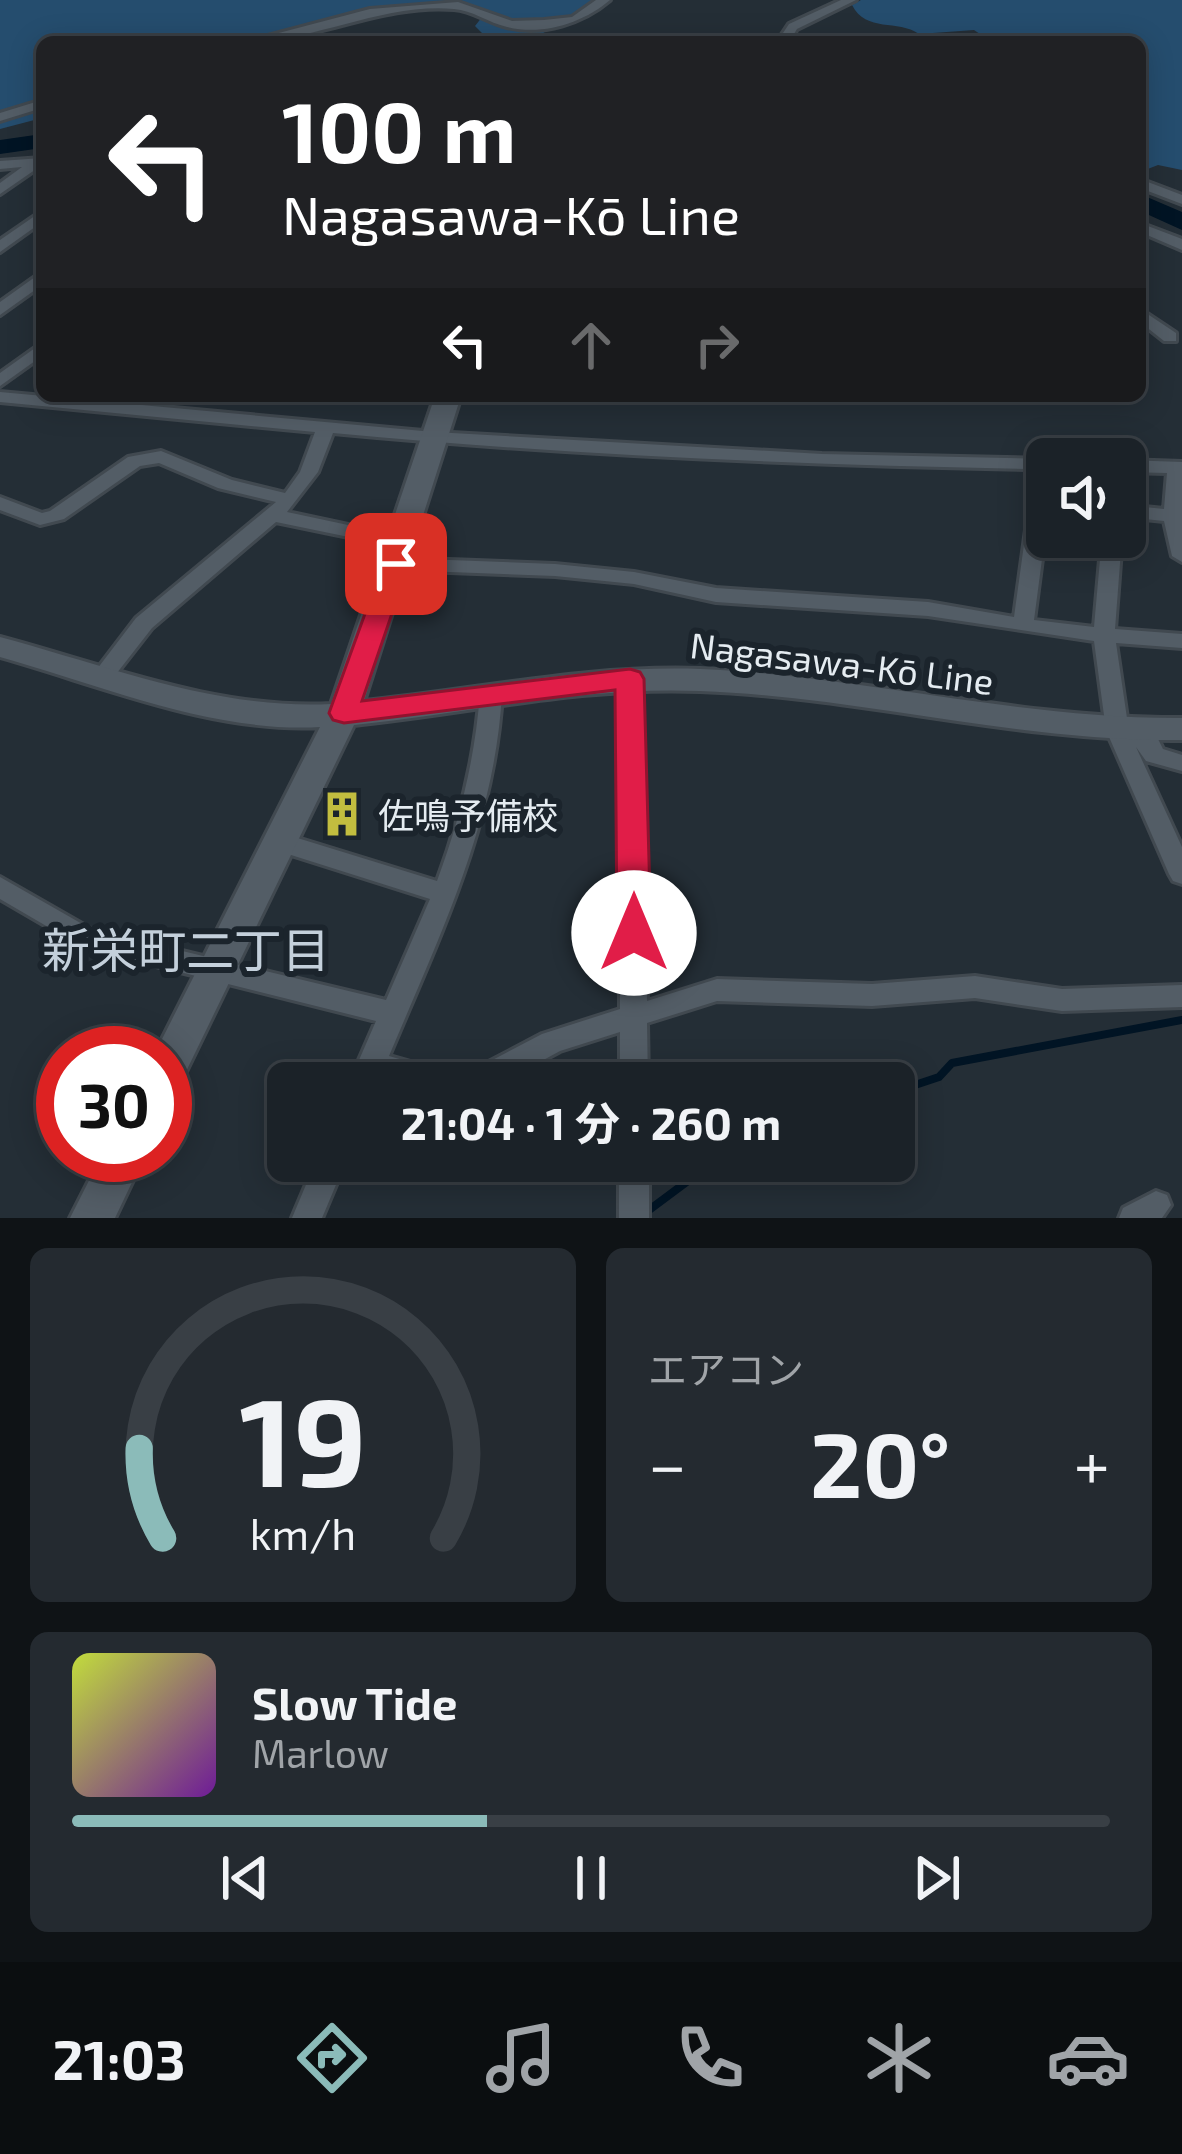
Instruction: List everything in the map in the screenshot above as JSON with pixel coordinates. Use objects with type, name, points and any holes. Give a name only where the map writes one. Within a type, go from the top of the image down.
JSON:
[{"type":"main road","points":[[189,1026],[344,713],[446,402]]},
{"type":"main road","name":"Nagasawa-Kō Line","points":[[0,646],[237,712],[282,718],[630,679],[760,684],[985,719],[1118,730],[1182,729]]},
{"type":"main road","points":[[92,1218],[110,1182]]},
{"type":"street","points":[[276,36],[387,10],[458,5],[525,26],[579,26],[604,0]]},
{"type":"street","points":[[787,36],[793,27],[850,0]]},
{"type":"street","points":[[0,117],[36,106]]},
{"type":"street","points":[[0,165],[36,161]]},
{"type":"street","points":[[0,190],[36,164]]},
{"type":"street","points":[[1146,185],[1182,200]]},
{"type":"street","points":[[0,247],[36,219]]},
{"type":"street","points":[[0,228],[36,232]]},
{"type":"street","points":[[1146,230],[1182,245]]},
{"type":"street","points":[[0,310],[36,282]]},
{"type":"street","points":[[1146,319],[1170,337]]},
{"type":"street","points":[[0,381],[36,352]]},
{"type":"street","points":[[0,397],[36,399]]},
{"type":"street","points":[[85,402],[434,437],[822,460],[1026,464]]},
{"type":"street","points":[[105,673],[145,623],[290,500],[309,472],[328,425]]},
{"type":"street","points":[[0,503],[40,519],[57,515],[135,461],[161,457],[225,484],[290,500]]},
{"type":"street","points":[[1146,467],[1179,468],[1173,516],[1182,556]]},
{"type":"street","points":[[1146,513],[1173,516]]},
{"type":"street","points":[[273,515],[399,553],[575,572],[716,595],[928,609],[1023,626],[1182,641]]},
{"type":"street","points":[[1023,626],[1032,558]]},
{"type":"street","points":[[1110,558],[1104,635],[1118,730],[1182,874]]},
{"type":"street","points":[[630,679],[634,1062]]},
{"type":"street","points":[[372,1062],[474,809],[491,743],[491,693]]},
{"type":"street","points":[[1118,730],[1149,743],[1154,755],[1182,763]]},
{"type":"street","points":[[278,841],[442,893]]},
{"type":"street","points":[[0,887],[83,938],[392,1013]]},
{"type":"street","points":[[514,1062],[552,1042],[717,990],[855,995],[932,994],[974,987],[1062,1000],[1182,996]]},
{"type":"street","points":[[307,1218],[322,1182]]},
{"type":"street","points":[[634,1182],[634,1218]]},
{"type":"shaded area","points":[[0,0],[593,0],[594,5],[538,36],[484,35],[475,26],[486,12],[463,2],[401,6],[268,36],[36,36],[36,120],[0,129]]},
{"type":"shaded area","points":[[861,0],[1182,0],[1182,170],[1158,165],[1146,170],[1146,36],[983,36],[974,30],[919,34],[874,23],[852,5]]},
{"type":"waterway","points":[[0,147],[36,142]]},
{"type":"waterway","points":[[1146,204],[1182,222]]},
{"type":"waterway","points":[[915,1085],[939,1077],[952,1063],[1182,1020]]},
{"type":"waterway","points":[[649,1210],[687,1182]]},
{"type":"place","name":"佐鳴予備校","points":[[342,814]]},
{"type":"district","name":"新栄町二丁目","points":[[186,949]]},
{"type":"route","points":[[396,564],[344,713],[630,679],[634,933]]}]
